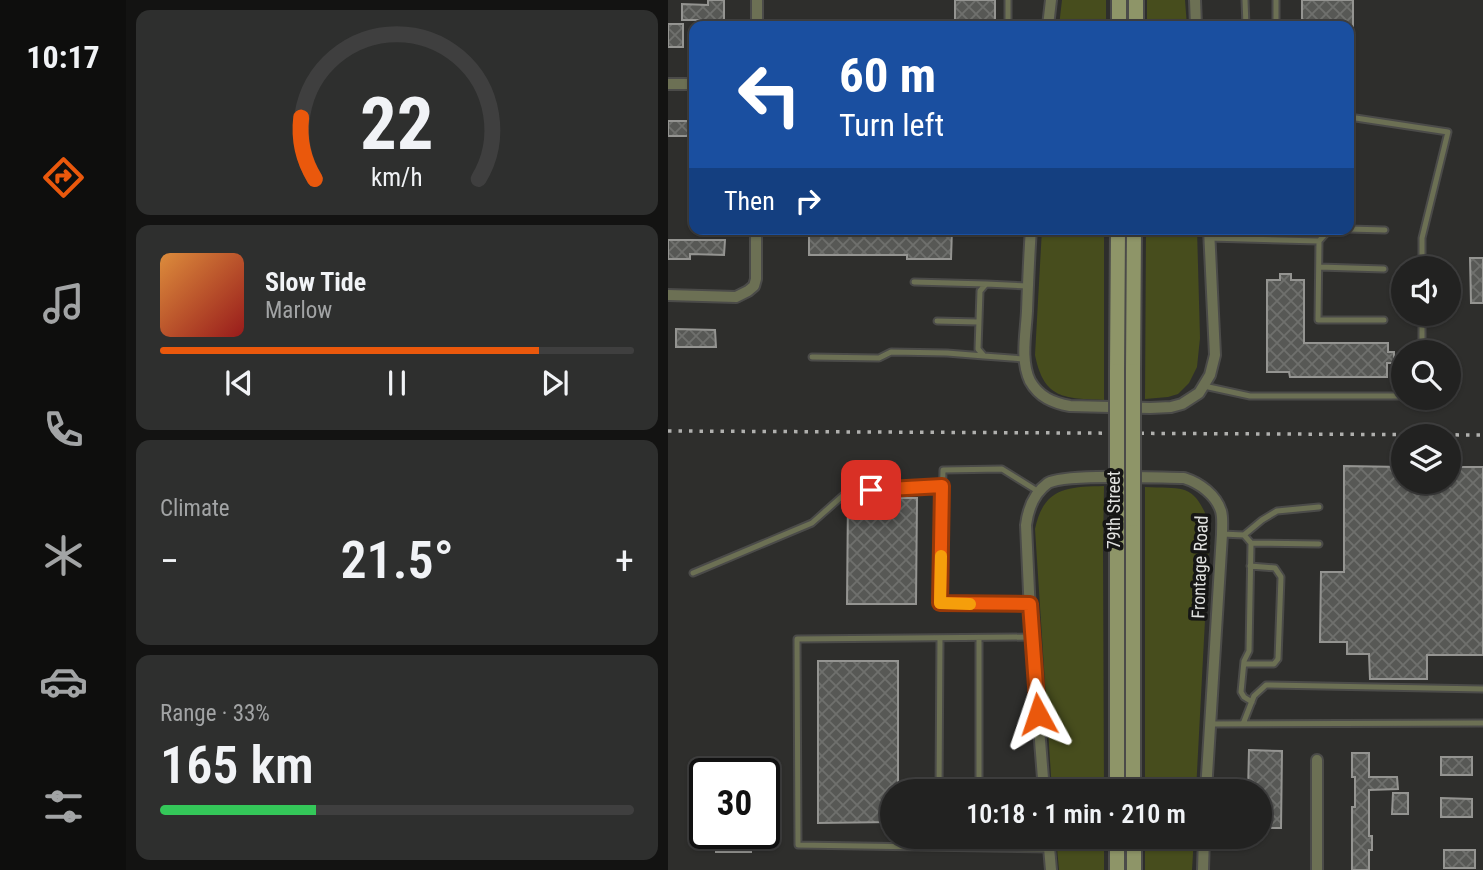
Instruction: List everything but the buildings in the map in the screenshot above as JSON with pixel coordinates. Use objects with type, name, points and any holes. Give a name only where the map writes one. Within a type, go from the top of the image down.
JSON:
[{"type":"main road","points":[[1119,0],[1119,21]]},
{"type":"main road","points":[[1136,0],[1136,21]]},
{"type":"main road","name":"79th Street","points":[[1117,779],[1118,235]]},
{"type":"main road","name":"79th Street","points":[[1134,235],[1134,779]]},
{"type":"main road","points":[[1117,849],[1117,870]]},
{"type":"main road","points":[[1134,849],[1134,870]]},
{"type":"street","points":[[757,0],[757,21]]},
{"type":"street","points":[[1049,21],[1051,0]]},
{"type":"street","points":[[1195,0],[1196,21]]},
{"type":"street","points":[[668,84],[689,84]]},
{"type":"street","points":[[668,295],[736,297],[748,291],[754,286],[756,279],[756,235]]},
{"type":"street","points":[[1031,235],[1024,359],[1030,380],[1037,391],[1046,399],[1070,406],[1171,407],[1192,399],[1204,386],[1215,355],[1209,235]]},
{"type":"street","name":"Frontage Road","points":[[1039,492],[1049,483],[1065,478],[1184,478],[1204,488],[1214,497],[1221,511],[1222,534],[1207,779]]},
{"type":"street","points":[[1039,492],[1028,513],[1026,525],[1043,779]]},
{"type":"street","points":[[1317,760],[1317,870]]},
{"type":"street","points":[[1049,849],[1051,870]]},
{"type":"street","points":[[1203,870],[1204,849]]},
{"type":"lane","points":[[1008,0],[1008,21]]},
{"type":"lane","points":[[1245,0],[1246,21]]},
{"type":"lane","points":[[1276,0],[1276,21]]},
{"type":"lane","points":[[1354,118],[1448,132],[1422,238],[1422,256]]},
{"type":"lane","points":[[1354,229],[1385,230]]},
{"type":"lane","points":[[1217,235],[1319,241]]},
{"type":"lane","points":[[1324,235],[1319,241],[1318,320],[1384,320]]},
{"type":"lane","points":[[1319,267],[1384,269]]},
{"type":"lane","points":[[914,282],[1028,286]]},
{"type":"lane","points":[[984,356],[978,349],[978,322],[980,291],[986,284]]},
{"type":"lane","points":[[938,321],[978,322]]},
{"type":"lane","points":[[812,357],[879,358],[891,352],[1024,359]]},
{"type":"lane","points":[[1204,386],[1250,396],[1391,396]]},
{"type":"lane","points":[[1030,604],[940,603],[943,470],[1002,470],[1039,492]]},
{"type":"lane","points":[[693,573],[812,523],[848,491],[942,486]]},
{"type":"lane","points":[[1244,536],[1276,511],[1319,507]]},
{"type":"lane","points":[[1222,534],[1244,536],[1251,543],[1319,544]]},
{"type":"lane","points":[[1251,543],[1249,651],[1244,664],[1241,692],[1252,702]]},
{"type":"lane","points":[[1244,664],[1274,664],[1278,659],[1281,577],[1275,568],[1250,566]]},
{"type":"lane","points":[[880,846],[798,845],[797,639],[1032,637]]},
{"type":"lane","points":[[939,779],[940,638]]},
{"type":"lane","points":[[979,638],[979,779]]},
{"type":"lane","points":[[1243,724],[1254,696],[1266,685],[1482,689]]},
{"type":"lane","points":[[1209,724],[1482,723]]},
{"type":"green space","points":[[1062,0],[1106,0],[1106,21],[1060,21]]},
{"type":"green space","points":[[1147,0],[1185,0],[1187,21],[1147,21]]},
{"type":"green space","points":[[1042,235],[1104,235],[1104,400],[1058,394],[1044,381],[1035,355]]},
{"type":"green space","points":[[1146,235],[1197,235],[1200,338],[1197,367],[1189,383],[1178,394],[1145,399]]},
{"type":"green space","points":[[1104,486],[1104,779],[1051,779],[1035,529],[1044,505],[1051,497],[1079,487]]},
{"type":"green space","points":[[1145,487],[1170,488],[1193,495],[1210,525],[1197,779],[1145,779]]},
{"type":"green space","points":[[1057,849],[1104,849],[1104,870],[1059,870]]},
{"type":"green space","points":[[1145,849],[1193,849],[1192,870],[1145,870]]},
{"type":"railway","points":[[668,431],[1483,435]]},
{"type":"slow traffic","points":[[941,556],[940,603],[970,604]]},
{"type":"route","points":[[871,490],[942,486],[940,603],[1030,604],[1038,714]]}]
